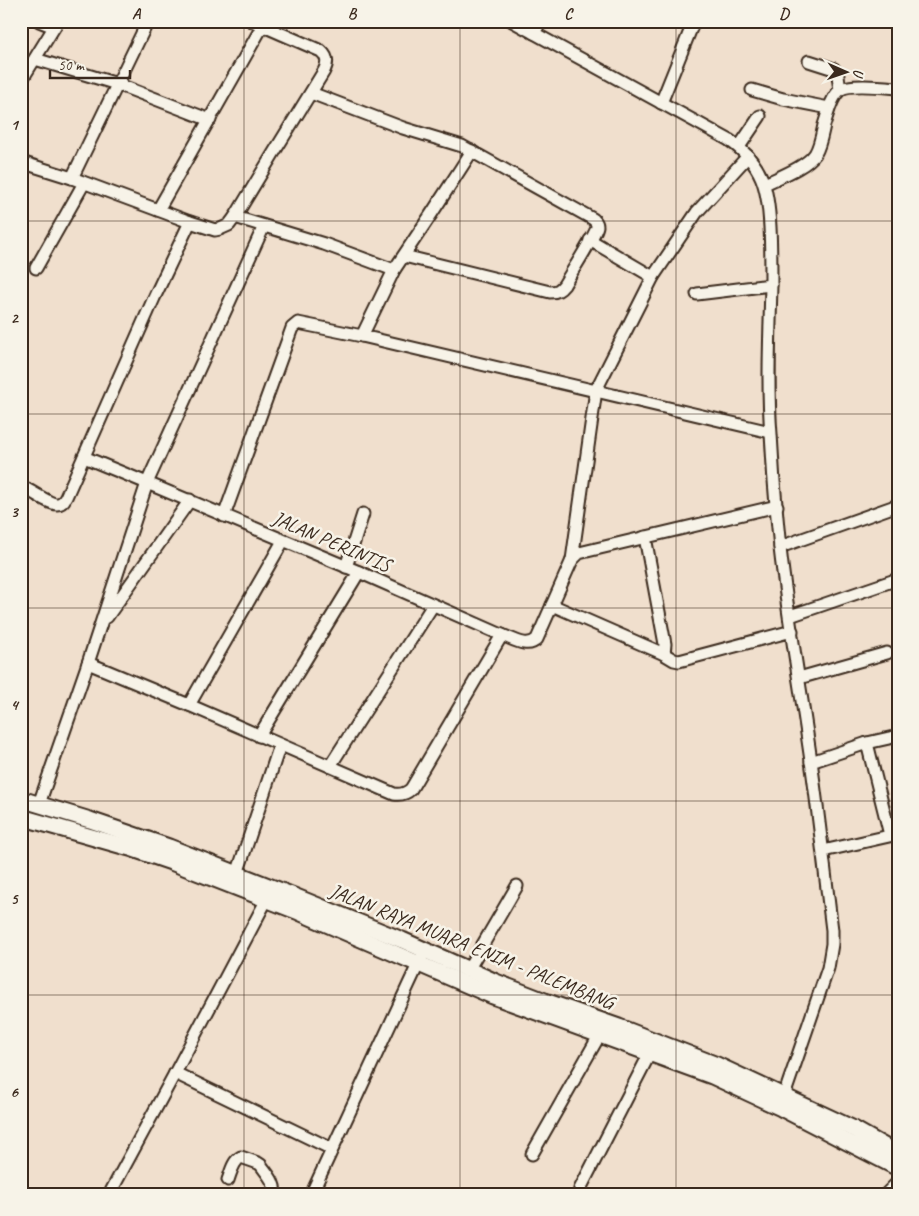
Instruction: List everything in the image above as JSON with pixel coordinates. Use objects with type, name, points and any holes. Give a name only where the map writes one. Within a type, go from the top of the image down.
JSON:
[{"type":"main road","name":"JALAN RAYA MUARA ENIM - PALEMBANG","points":[[21,799],[169,847],[294,896],[421,957],[493,996],[712,1076],[781,1108],[898,1168]]},
{"type":"main road","name":"JALAN RAYA MUARA ENIM - PALEMBANG","points":[[21,817],[130,848],[421,957],[468,970],[537,998],[619,1027],[717,1065],[852,1128],[898,1154]]},
{"type":"street","points":[[21,81],[56,24],[38,21]]},
{"type":"street","points":[[72,178],[148,21]]},
{"type":"street","points":[[512,21],[729,140],[748,156],[765,184],[769,206],[771,258],[770,432],[780,547],[812,762],[832,930],[831,955],[828,968],[784,1096]]},
{"type":"street","points":[[534,34],[542,21]]},
{"type":"street","points":[[662,103],[694,21]]},
{"type":"street","points":[[21,162],[72,178],[190,222],[215,230],[224,228],[235,217],[326,67],[325,54],[258,23],[210,120],[158,210]]},
{"type":"street","points":[[35,59],[117,84],[210,120]]},
{"type":"street","points":[[809,61],[834,69],[838,76],[840,90]]},
{"type":"street","points":[[765,184],[802,166],[814,155],[818,148],[829,108],[840,90],[852,86],[898,88]]},
{"type":"street","points":[[752,90],[829,108]]},
{"type":"street","points":[[310,93],[403,128],[472,150],[593,219],[597,227],[562,288],[553,292],[404,256]]},
{"type":"street","points":[[739,147],[760,116]]},
{"type":"street","points":[[362,336],[394,270],[472,150]]},
{"type":"street","name":"JALAN PERINTIS","points":[[84,457],[190,500],[502,635],[525,644],[535,642],[572,560],[596,390],[653,277],[697,212],[748,156]]},
{"type":"street","points":[[36,268],[84,183]]},
{"type":"street","points":[[235,217],[324,244],[394,270]]},
{"type":"street","points":[[21,486],[58,505],[66,498],[154,298],[190,222]]},
{"type":"street","points":[[39,804],[147,483],[264,226]]},
{"type":"street","points":[[590,240],[653,277]]},
{"type":"street","points":[[697,294],[771,284]]},
{"type":"street","points":[[224,516],[292,328],[298,323],[596,390],[770,432]]},
{"type":"street","points":[[99,628],[190,500]]},
{"type":"street","points":[[780,547],[898,505]]},
{"type":"street","points":[[572,560],[584,551],[777,506]]},
{"type":"street","points":[[346,567],[364,514]]},
{"type":"street","points":[[646,537],[665,644],[664,654]]},
{"type":"street","points":[[189,705],[283,541]]},
{"type":"street","points":[[258,736],[359,572]]},
{"type":"street","points":[[790,616],[898,579]]},
{"type":"street","points":[[330,766],[433,605]]},
{"type":"street","points":[[552,605],[674,660],[682,661],[792,631]]},
{"type":"street","points":[[88,663],[400,795],[409,791],[502,635]]},
{"type":"street","points":[[799,678],[887,653]]},
{"type":"street","points":[[812,762],[867,743],[898,736]]},
{"type":"street","points":[[823,851],[894,834],[867,743]]},
{"type":"street","points":[[237,874],[280,745]]},
{"type":"street","points":[[468,970],[517,886]]},
{"type":"street","points":[[109,1195],[267,899]]},
{"type":"street","points":[[311,1195],[421,957]]},
{"type":"street","points":[[532,1154],[599,1036]]},
{"type":"street","points":[[579,1195],[580,1189],[650,1053]]},
{"type":"street","points":[[175,1073],[332,1149]]},
{"type":"street","points":[[228,1180],[234,1164],[241,1157],[260,1165],[274,1185],[274,1195]]},
{"type":"street","points":[[885,1195],[898,1182]]}]
